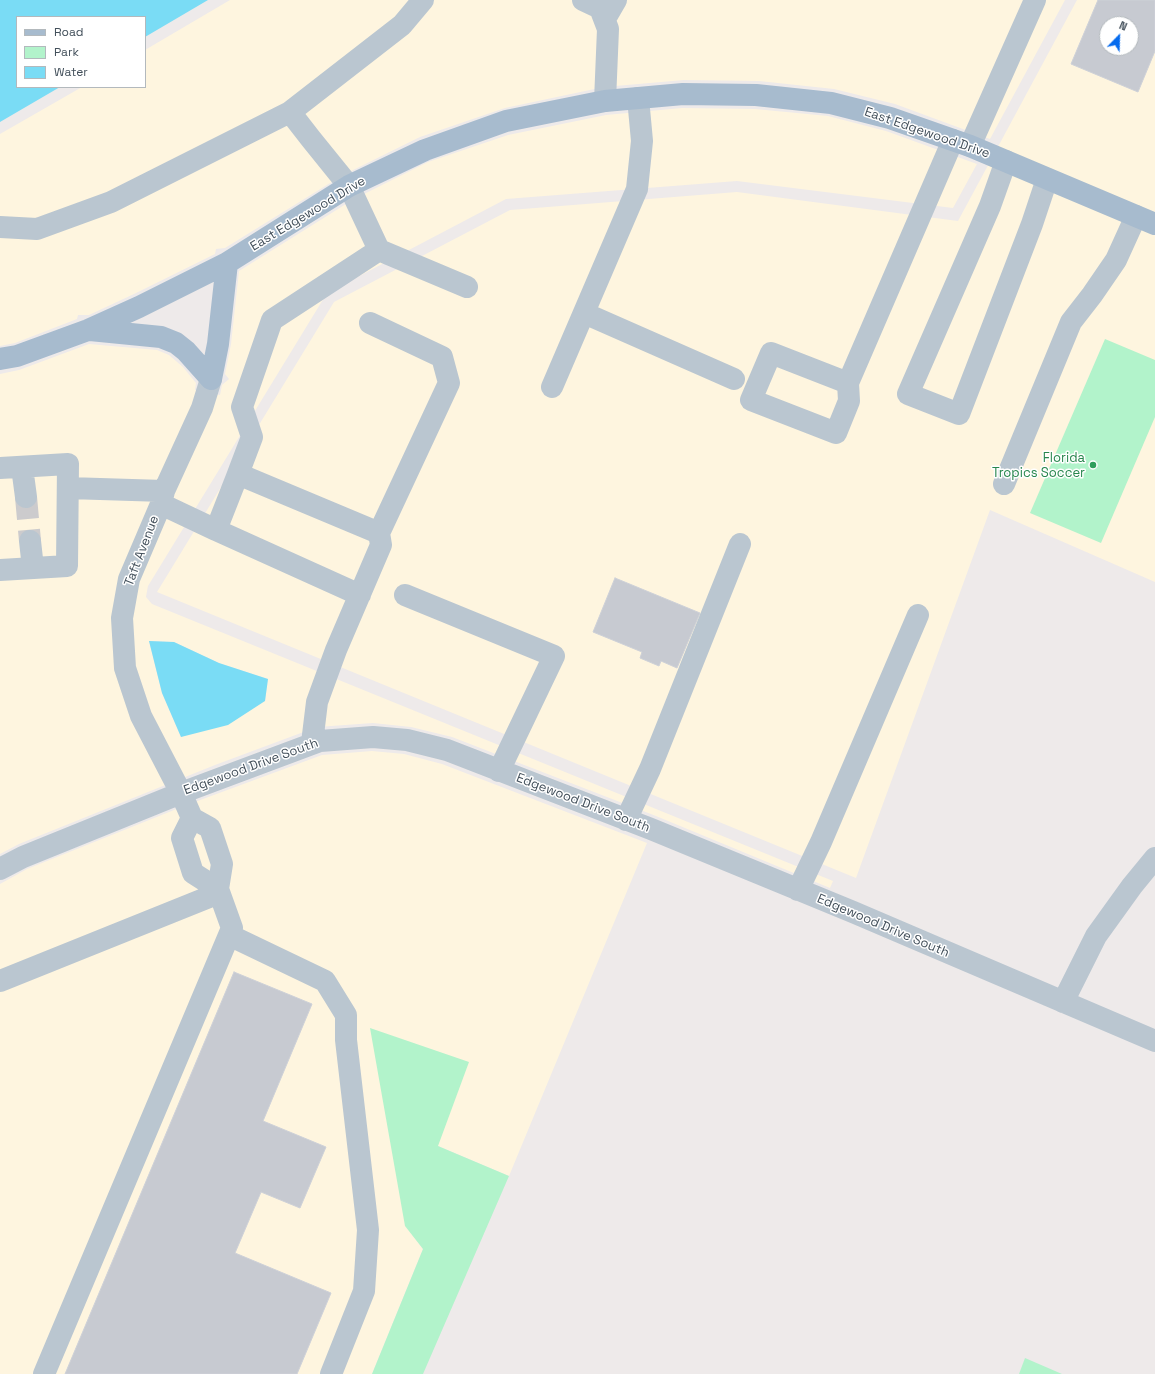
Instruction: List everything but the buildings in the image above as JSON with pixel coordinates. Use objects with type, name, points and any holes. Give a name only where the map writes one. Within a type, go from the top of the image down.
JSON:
[{"type":"main road","name":"East Edgewood Drive","points":[[0,360],[18,356],[88,330],[139,307],[227,263],[348,186],[425,150],[506,121],[605,101],[683,94],[756,95],[832,102],[890,118],[962,143],[1145,220]]},
{"type":"main road","points":[[210,379],[218,344],[227,263]]},
{"type":"main road","points":[[88,330],[161,337],[176,343],[186,351],[210,379]]},
{"type":"street","points":[[0,227],[38,229],[111,202],[290,112],[402,25],[423,0]]},
{"type":"street","points":[[584,0],[600,8],[608,29],[605,101]]},
{"type":"street","points":[[604,19],[616,0]]},
{"type":"street","points":[[848,383],[771,353],[751,400],[836,433],[849,401],[848,383],[962,143],[1035,0]]},
{"type":"street","points":[[552,387],[637,189],[642,141],[638,98]]},
{"type":"street","points":[[290,112],[348,186],[379,250],[467,287]]},
{"type":"street","points":[[1006,161],[990,206],[908,394],[959,414],[1032,224],[1047,179]]},
{"type":"street","points":[[1004,484],[1071,322],[1145,220]]},
{"type":"street","points":[[216,530],[252,437],[242,407],[272,320],[379,250]]},
{"type":"street","points":[[584,313],[734,380]]},
{"type":"street","points":[[312,744],[317,702],[336,650],[381,545],[378,532],[449,383],[442,357],[370,323]]},
{"type":"street","name":"Taft Avenue","points":[[192,818],[181,793],[141,716],[125,668],[122,618],[129,579],[162,497],[202,408],[210,379]]},
{"type":"street","points":[[0,468],[68,464],[68,566],[33,568],[0,566]]},
{"type":"street","points":[[22,467],[26,497]]},
{"type":"street","points":[[238,474],[378,532]]},
{"type":"street","points":[[68,488],[162,497],[216,530],[360,595]]},
{"type":"street","points":[[30,541],[33,568]]},
{"type":"street","points":[[626,820],[650,769],[740,544]]},
{"type":"street","points":[[405,595],[554,656],[499,771]]},
{"type":"street","points":[[798,890],[821,842],[918,615]]},
{"type":"street","name":"Edgewood Drive South","points":[[0,869],[23,857],[181,793],[320,741],[373,737],[407,740],[447,750],[626,820],[798,890],[1155,1041]]},
{"type":"street","points":[[44,1374],[232,928],[218,891],[222,864],[210,828],[192,818],[182,838],[193,874],[218,891]]},
{"type":"street","points":[[1063,1002],[1096,936],[1132,886],[1155,858]]},
{"type":"street","points":[[0,981],[218,891]]},
{"type":"street","points":[[229,935],[324,982],[346,1015],[346,1040],[368,1230],[364,1291],[331,1374]]},
{"type":"shaded area","points":[[230,0],[1065,0],[990,139],[895,104],[834,89],[759,81],[684,80],[604,87],[505,108],[420,137],[343,175],[225,248],[216,249],[215,254],[89,315],[78,315],[77,319],[15,343],[0,346],[0,134],[80,88],[146,88],[146,49]]},
{"type":"shaded area","points":[[1077,0],[1155,0],[1155,582],[990,510],[856,878],[157,592],[334,302],[510,210],[737,192],[958,221]]},
{"type":"shaded area","points":[[682,108],[755,109],[828,116],[886,131],[977,164],[953,208],[737,181],[506,199],[327,293],[148,586],[146,597],[152,604],[833,881],[830,888],[656,816],[452,737],[411,727],[373,723],[317,727],[215,765],[19,844],[0,854],[0,374],[19,370],[89,344],[157,350],[169,355],[183,367],[196,383],[195,390],[220,395],[222,385],[229,379],[225,374],[231,344],[239,271],[354,199],[428,162],[508,135],[606,115]],"holes":[[[149,641],[174,642],[219,663],[268,679],[265,701],[181,737],[162,693]]]},
{"type":"shaded area","points":[[372,751],[404,754],[442,764],[647,843],[509,1176],[438,1146],[405,1225],[423,1249],[372,1374],[0,1374],[0,884],[27,869],[184,806],[322,755]]},
{"type":"green space","name":"Florida Tropics Soccer","points":[[1105,339],[1155,360],[1155,417],[1101,543],[1030,513]]},
{"type":"green space","points":[[370,1028],[469,1062],[438,1146],[509,1176],[423,1374],[372,1374],[423,1249],[405,1226]]},
{"type":"green space","points":[[1025,1358],[1062,1374],[1019,1374]]},
{"type":"water","points":[[0,0],[208,0],[146,36],[146,16],[16,16],[16,88],[58,88],[0,122]]},
{"type":"water","points":[[149,641],[174,642],[219,663],[268,679],[265,701],[228,725],[181,737],[162,693]]},
{"type":"tunnel","points":[[26,497],[30,541]]},
{"type":"place","name":"Florida Tropics Soccer","points":[[1093,465]]}]
